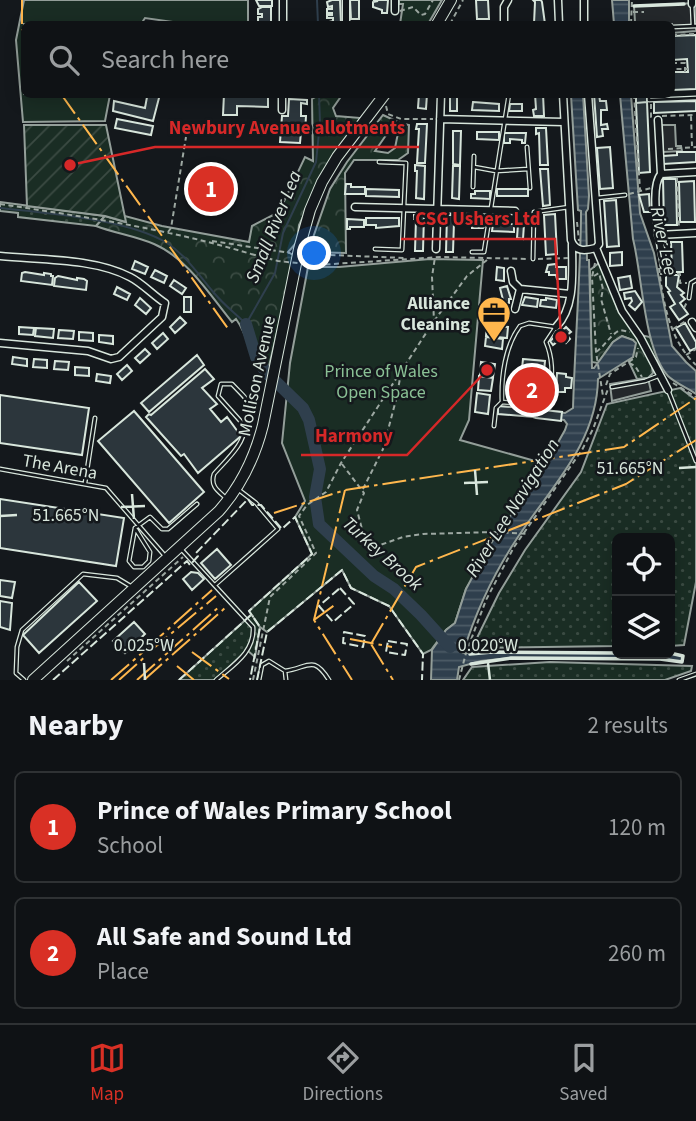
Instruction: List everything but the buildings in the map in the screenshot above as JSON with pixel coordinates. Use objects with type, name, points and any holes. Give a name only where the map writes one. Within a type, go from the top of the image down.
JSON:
[{"type":"main road","points":[[439,21],[451,0]]},
{"type":"main road","name":"Mollison Avenue","points":[[33,680],[180,548],[236,489],[257,448],[299,249],[310,210],[337,157],[384,99]]},
{"type":"street","points":[[283,0],[283,21]]},
{"type":"street","points":[[346,0],[346,21]]},
{"type":"street","points":[[395,0],[395,11]]},
{"type":"street","points":[[505,21],[504,7],[508,0]]},
{"type":"street","points":[[558,0],[559,21]]},
{"type":"street","points":[[583,0],[584,21]]},
{"type":"street","points":[[282,98],[282,110]]},
{"type":"street","points":[[435,253],[441,98]]},
{"type":"street","points":[[556,327],[565,318],[570,294],[572,244],[563,98]]},
{"type":"street","points":[[589,98],[599,237],[592,249]]},
{"type":"street","points":[[658,118],[661,174],[656,187],[661,266]]},
{"type":"street","points":[[440,119],[564,122]]},
{"type":"street","points":[[661,174],[696,172]]},
{"type":"street","points":[[355,207],[515,211]]},
{"type":"street","points":[[658,235],[696,233]]},
{"type":"street","points":[[572,244],[579,250],[592,249]]},
{"type":"street","points":[[592,249],[622,311],[640,337],[666,387]]},
{"type":"street","points":[[0,256],[91,265],[111,270],[131,277],[165,303],[162,317],[119,357],[111,359],[88,351],[0,343]]},
{"type":"street","points":[[511,271],[513,282],[520,289],[570,294]]},
{"type":"street","points":[[515,309],[520,289]]},
{"type":"lane","points":[[675,27],[694,26],[692,2]]},
{"type":"lane","points":[[472,252],[484,252],[508,98]]},
{"type":"lane","points":[[649,100],[696,98]]},
{"type":"lane","points":[[527,147],[530,188]]},
{"type":"lane","points":[[473,187],[474,156]]},
{"type":"lane","points":[[375,249],[402,250],[405,209],[406,163],[379,162]]},
{"type":"lane","points":[[474,167],[496,171],[528,169]]},
{"type":"lane","points":[[597,198],[625,195]]},
{"type":"lane","points":[[533,259],[534,212],[569,207]]},
{"type":"lane","points":[[689,298],[691,283],[696,280]]},
{"type":"lane","points":[[529,323],[556,327],[546,342],[552,358],[550,403],[537,406],[502,402],[501,391],[508,346],[515,332],[520,326],[529,323]]},
{"type":"lane","points":[[607,386],[645,381],[659,376]]},
{"type":"lane","points":[[228,500],[214,487],[212,481],[214,474],[242,439],[246,430],[251,411],[249,402],[232,384],[221,384],[218,396],[246,430]]},
{"type":"lane","points":[[666,387],[696,461]]},
{"type":"lane","points":[[494,426],[496,408],[502,402]]},
{"type":"lane","points":[[85,483],[95,418]]},
{"type":"lane","name":"The Arena","points":[[0,469],[106,488],[167,558]]},
{"type":"lane","points":[[215,585],[278,529],[256,503],[236,489]]},
{"type":"lane","points":[[135,528],[150,552],[149,561],[143,567],[134,567],[129,561],[135,528],[138,524],[150,517],[162,529],[168,529],[197,504]]},
{"type":"lane","points":[[180,548],[253,627],[254,638],[248,650],[216,680]]},
{"type":"lane","points":[[24,680],[16,673],[17,647],[22,630],[83,574],[117,578],[134,588]]},
{"type":"lane","points":[[259,680],[262,665],[269,661],[285,671]]},
{"type":"lane","points":[[285,671],[304,664],[316,665],[323,669],[330,680]]},
{"type":"lane","points":[[285,671],[285,680]]},
{"type":"lane","points":[[679,680],[696,674]]},
{"type":"path","points":[[395,11],[413,7],[421,15],[428,11],[433,0]]},
{"type":"path","points":[[452,21],[463,0]]},
{"type":"path","points":[[631,21],[632,0]]},
{"type":"path","points":[[632,12],[643,12]]},
{"type":"path","points":[[675,35],[696,34]]},
{"type":"path","points":[[675,63],[685,63],[686,70],[675,69]]},
{"type":"path","points":[[634,98],[640,190]]},
{"type":"path","points":[[378,113],[384,99]]},
{"type":"path","points":[[384,99],[388,114],[394,117],[440,119]]},
{"type":"path","points":[[649,100],[651,117],[696,115]]},
{"type":"path","points":[[691,115],[691,152]]},
{"type":"path","points":[[168,233],[172,228],[186,137]]},
{"type":"path","points":[[659,149],[693,148]]},
{"type":"path","points":[[677,173],[679,234]]},
{"type":"path","points":[[625,195],[656,187]]},
{"type":"path","points":[[0,204],[102,218],[204,240],[292,253]]},
{"type":"path","points":[[204,240],[278,261],[307,264],[362,263],[435,253],[488,259],[467,276],[434,321],[341,463],[326,492],[307,505],[299,516],[316,553],[270,597],[253,680]]},
{"type":"path","points":[[303,249],[303,254],[413,258]]},
{"type":"path","points":[[592,249],[595,258],[592,276],[597,362],[607,386]]},
{"type":"path","points":[[434,321],[432,277],[435,253]]},
{"type":"path","points":[[661,266],[659,274],[672,330],[686,355],[696,365]]},
{"type":"path","points":[[592,276],[599,274],[601,279],[601,299],[605,307],[607,326],[612,334]]},
{"type":"path","points":[[659,274],[680,274],[680,283],[691,283]]},
{"type":"path","points":[[684,308],[689,298]]},
{"type":"path","points":[[672,330],[687,321],[693,326]]},
{"type":"path","points":[[596,352],[612,334],[620,330],[633,334]]},
{"type":"path","points":[[459,680],[486,600],[514,547],[582,450],[593,429],[610,374],[636,357],[638,347]]},
{"type":"path","points":[[686,355],[696,349]]},
{"type":"path","points":[[628,363],[635,366],[645,381]]},
{"type":"path","points":[[362,489],[383,449],[401,371]]},
{"type":"path","points":[[666,387],[674,383],[696,397]]},
{"type":"path","points":[[341,463],[364,493],[357,510],[363,533],[370,542],[380,545],[423,534],[529,534],[528,528]]},
{"type":"green space","points":[[24,0],[248,0],[248,21],[166,21],[145,18],[143,21],[21,21],[21,98],[109,98],[105,121],[23,122],[16,40]]},
{"type":"green space","points":[[399,0],[442,0],[430,21],[400,21],[403,4],[399,4]]},
{"type":"green space","points":[[340,98],[333,108],[336,116],[361,118],[326,169],[299,225],[297,242],[288,252],[295,256],[266,379],[236,319],[232,322],[197,278],[177,258],[154,244],[96,226],[105,216],[125,222],[125,216],[162,226],[249,242],[252,226],[279,212],[305,157],[313,161],[312,99]]},
{"type":"green space","points":[[383,115],[396,121],[375,151],[388,153],[395,148],[400,123],[409,125],[408,153],[398,160],[354,160],[345,173],[346,253],[308,252],[330,189]]},
{"type":"green space","points":[[24,125],[106,125],[126,222],[105,216],[27,206]]},
{"type":"green space","points":[[0,202],[105,216],[96,226],[18,217],[18,213],[0,211]]},
{"type":"green space","name":"Prince of Wales Open Space","points":[[430,259],[483,260],[469,420],[460,440],[546,464],[466,589],[455,623],[431,650],[423,654],[389,606],[351,588],[342,570],[267,632],[249,611],[312,554],[295,517],[305,501],[282,443],[290,363],[308,267]]},
{"type":"green space","points":[[599,263],[636,334],[650,337],[660,361],[651,360],[653,373],[648,378],[637,379],[628,360],[633,357],[633,340],[622,336],[613,342],[598,363],[591,362],[590,270]]},
{"type":"green space","points":[[680,388],[696,400],[696,582],[684,645],[675,646],[675,533],[612,533],[612,646],[472,648],[499,593],[525,550],[581,472],[607,404]]},
{"type":"green space","points":[[252,614],[260,627],[255,657],[247,650],[215,680],[179,680]]},
{"type":"green space","points":[[550,662],[692,666],[691,671],[665,680],[463,680],[472,667]]},
{"type":"shaded area","points":[[696,3],[696,31],[675,33],[675,21],[635,21],[634,6]]},
{"type":"shaded area","points":[[662,125],[675,125],[676,146],[681,146],[682,151],[663,152]]},
{"type":"shaded area","points":[[648,378],[651,391],[612,401],[610,384]]},
{"type":"water","points":[[612,0],[629,0],[629,21],[614,21]]},
{"type":"water","points":[[571,98],[583,98],[589,196],[586,212],[592,368],[613,342],[622,336],[636,343],[633,357],[598,379],[596,402],[580,445],[516,540],[492,581],[463,653],[612,653],[612,659],[511,658],[481,661],[459,667],[457,680],[431,680],[432,650],[446,630],[455,623],[466,589],[489,546],[539,476],[565,430],[567,424],[564,420],[536,417],[537,410],[565,413],[573,408],[581,211],[578,210]]},
{"type":"water","points":[[620,98],[631,98],[640,213],[654,253],[672,346],[696,371],[696,394],[668,376],[660,364],[649,330],[633,239]]},
{"type":"water","points":[[675,654],[683,656],[682,662],[660,659],[675,659]]},
{"type":"waterway","name":"Small River Lea","points":[[317,0],[318,21]]},
{"type":"waterway","name":"Turkey Brook","points":[[0,208],[86,218],[151,235],[181,254],[246,324],[275,273],[283,233],[316,162],[319,98]]},
{"type":"waterway","name":"Turkey Brook","points":[[246,324],[256,357],[265,371],[303,408],[309,420],[320,469],[315,497],[319,524],[374,576],[394,589],[450,647]]},
{"type":"fence","points":[[53,680],[187,561],[190,565],[198,556],[196,553],[248,499],[252,505],[261,505],[282,529],[295,517],[312,554],[249,611],[260,627],[250,680]]},
{"type":"fence","points":[[257,680],[267,632],[342,570],[351,588],[389,606],[423,654],[422,680]]},
{"type":"fence","points":[[340,588],[354,604],[333,622],[319,606],[340,588]]},
{"type":"fence","points":[[179,680],[252,614],[253,617]]},
{"type":"fence","points":[[344,632],[365,636],[363,647],[343,643],[344,632]]},
{"type":"fence","points":[[388,641],[407,644],[405,655],[386,652],[388,641]]},
{"type":"wall","points":[[634,6],[684,4]]},
{"type":"wall","points":[[470,654],[612,653]]},
{"type":"wall","points":[[675,654],[683,656]]},
{"type":"wall","points":[[471,664],[511,658],[660,659],[682,662],[683,656]]},
{"type":"power","points":[[22,0],[22,21]]},
{"type":"power","points":[[64,98],[229,330]]},
{"type":"power","points":[[274,513],[345,490],[624,447],[696,398]]},
{"type":"power","points":[[371,644],[416,567],[626,484],[696,440]]},
{"type":"power","points":[[345,490],[314,620],[352,680]]},
{"type":"power","points":[[146,649],[212,590]]},
{"type":"power","points":[[149,652],[216,596]]},
{"type":"power","points":[[314,620],[336,604]]},
{"type":"power","points":[[137,680],[221,605]]},
{"type":"power","points":[[144,680],[225,608]]},
{"type":"power","points":[[350,639],[392,647]]},
{"type":"power","points":[[371,644],[393,680]]},
{"type":"power","points":[[111,680],[143,652]]},
{"type":"power","points":[[192,652],[229,679]]},
{"type":"power","points":[[119,680],[147,655]]},
{"type":"power","points":[[177,666],[194,680]]},
{"type":"place","name":"Newbury Avenue allotments","points":[[70,165]]},
{"type":"place","name":"Prince of Wales Primary School","points":[[211,189]]},
{"type":"place","name":"CSG Ushers Ltd","points":[[561,337]]},
{"type":"place","name":"Alliance Cleaning","points":[[494,343]]},
{"type":"place","name":"Harmony","points":[[487,370]]},
{"type":"place","name":"All Safe and Sound Ltd","points":[[532,390]]},
{"type":"water label","name":"River Lee","points":[[663,241]]},
{"type":"water label","name":"River Lee Navigation","points":[[513,508]]}]
